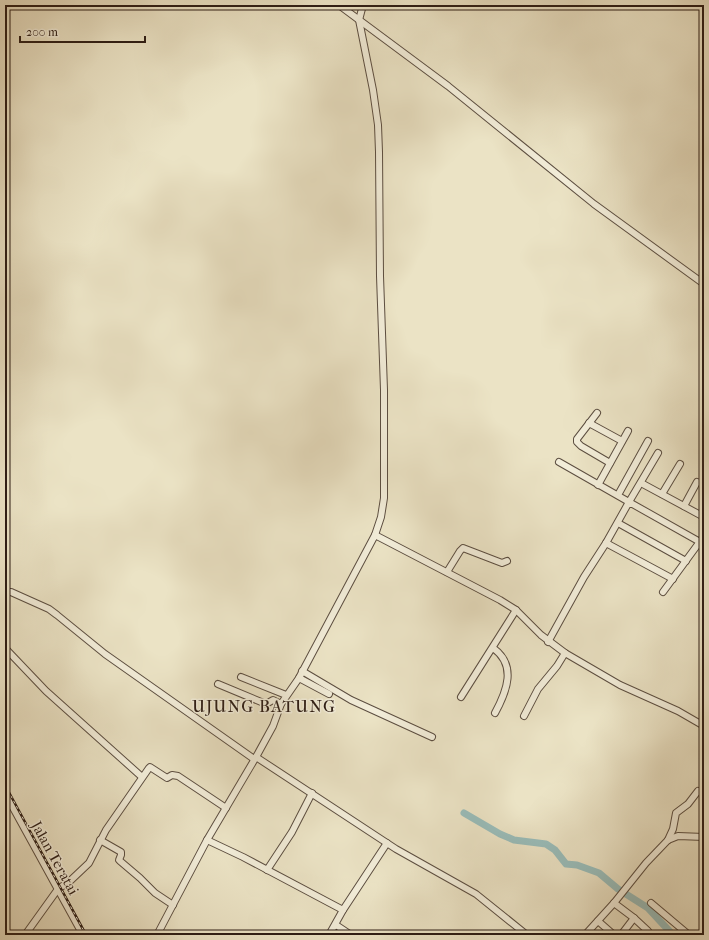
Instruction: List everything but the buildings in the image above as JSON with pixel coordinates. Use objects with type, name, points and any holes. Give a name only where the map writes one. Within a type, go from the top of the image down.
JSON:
[{"type":"street","points":[[339,5],[448,86],[594,204],[704,284]]},
{"type":"street","points":[[157,935],[207,840],[255,758],[272,726],[281,704],[299,678],[375,535],[381,517],[384,498],[384,390],[380,276],[379,152],[378,125],[373,90],[359,20],[363,5]]},
{"type":"street","points":[[597,413],[577,439],[578,443],[610,463]]},
{"type":"street","points":[[589,423],[622,442]]},
{"type":"street","points":[[598,485],[628,431]]},
{"type":"street","points":[[618,496],[648,441]]},
{"type":"street","points":[[548,642],[584,577],[618,524],[629,502],[658,453]]},
{"type":"street","points":[[559,462],[618,496],[703,541],[663,592]]},
{"type":"street","points":[[662,494],[680,464]]},
{"type":"street","points":[[684,506],[697,482]]},
{"type":"street","points":[[641,483],[704,517]]},
{"type":"street","points":[[618,524],[686,561]]},
{"type":"street","points":[[375,535],[500,600],[516,610],[548,642],[620,685],[678,711],[704,726]]},
{"type":"street","points":[[606,542],[673,579]]},
{"type":"street","points":[[447,572],[460,550],[463,548],[499,562],[507,561]]},
{"type":"street","points":[[5,592],[11,592],[49,609],[105,654],[255,758],[312,793],[387,844],[476,894],[527,935]]},
{"type":"street","points":[[461,697],[516,610]]},
{"type":"street","points":[[5,648],[51,695],[142,777]]},
{"type":"street","points":[[493,648],[504,660],[508,674],[504,696],[495,713]]},
{"type":"street","points":[[524,716],[538,690],[557,666],[565,653]]},
{"type":"street","points":[[302,671],[352,700],[432,737]]},
{"type":"street","points":[[241,677],[286,695]]},
{"type":"street","points":[[299,678],[329,694]]},
{"type":"street","points":[[218,684],[266,704],[273,700],[281,704]]},
{"type":"street","points":[[25,935],[58,889],[85,868],[91,860],[100,840],[150,767],[167,778],[174,774],[226,808]]},
{"type":"street","points":[[585,935],[614,903],[646,863],[668,840],[673,829],[676,813],[688,804],[698,791]]},
{"type":"street","name":"Jalan Teratai","points":[[5,793],[83,935]]},
{"type":"street","points":[[266,870],[292,832],[312,793]]},
{"type":"street","points":[[668,840],[678,836],[704,837]]},
{"type":"street","points":[[100,840],[121,852],[122,853],[119,860],[155,893],[173,905]]},
{"type":"street","points":[[207,840],[243,857],[343,910]]},
{"type":"street","points":[[329,935],[336,925],[343,910],[387,844]]},
{"type":"street","points":[[614,903],[634,918],[649,934]]},
{"type":"street","points":[[651,903],[689,935]]},
{"type":"street","points":[[622,935],[634,918]]},
{"type":"street","points":[[598,921],[614,935]]},
{"type":"street","points":[[336,925],[351,935]]},
{"type":"waterway","points":[[464,813],[500,834],[514,840],[546,844],[555,850],[566,864],[577,865],[599,873],[618,889],[648,908],[673,935]]},
{"type":"railway","points":[[5,785],[86,935]]},
{"type":"district","name":"UJUNG BATUNG","points":[[264,706]]}]
